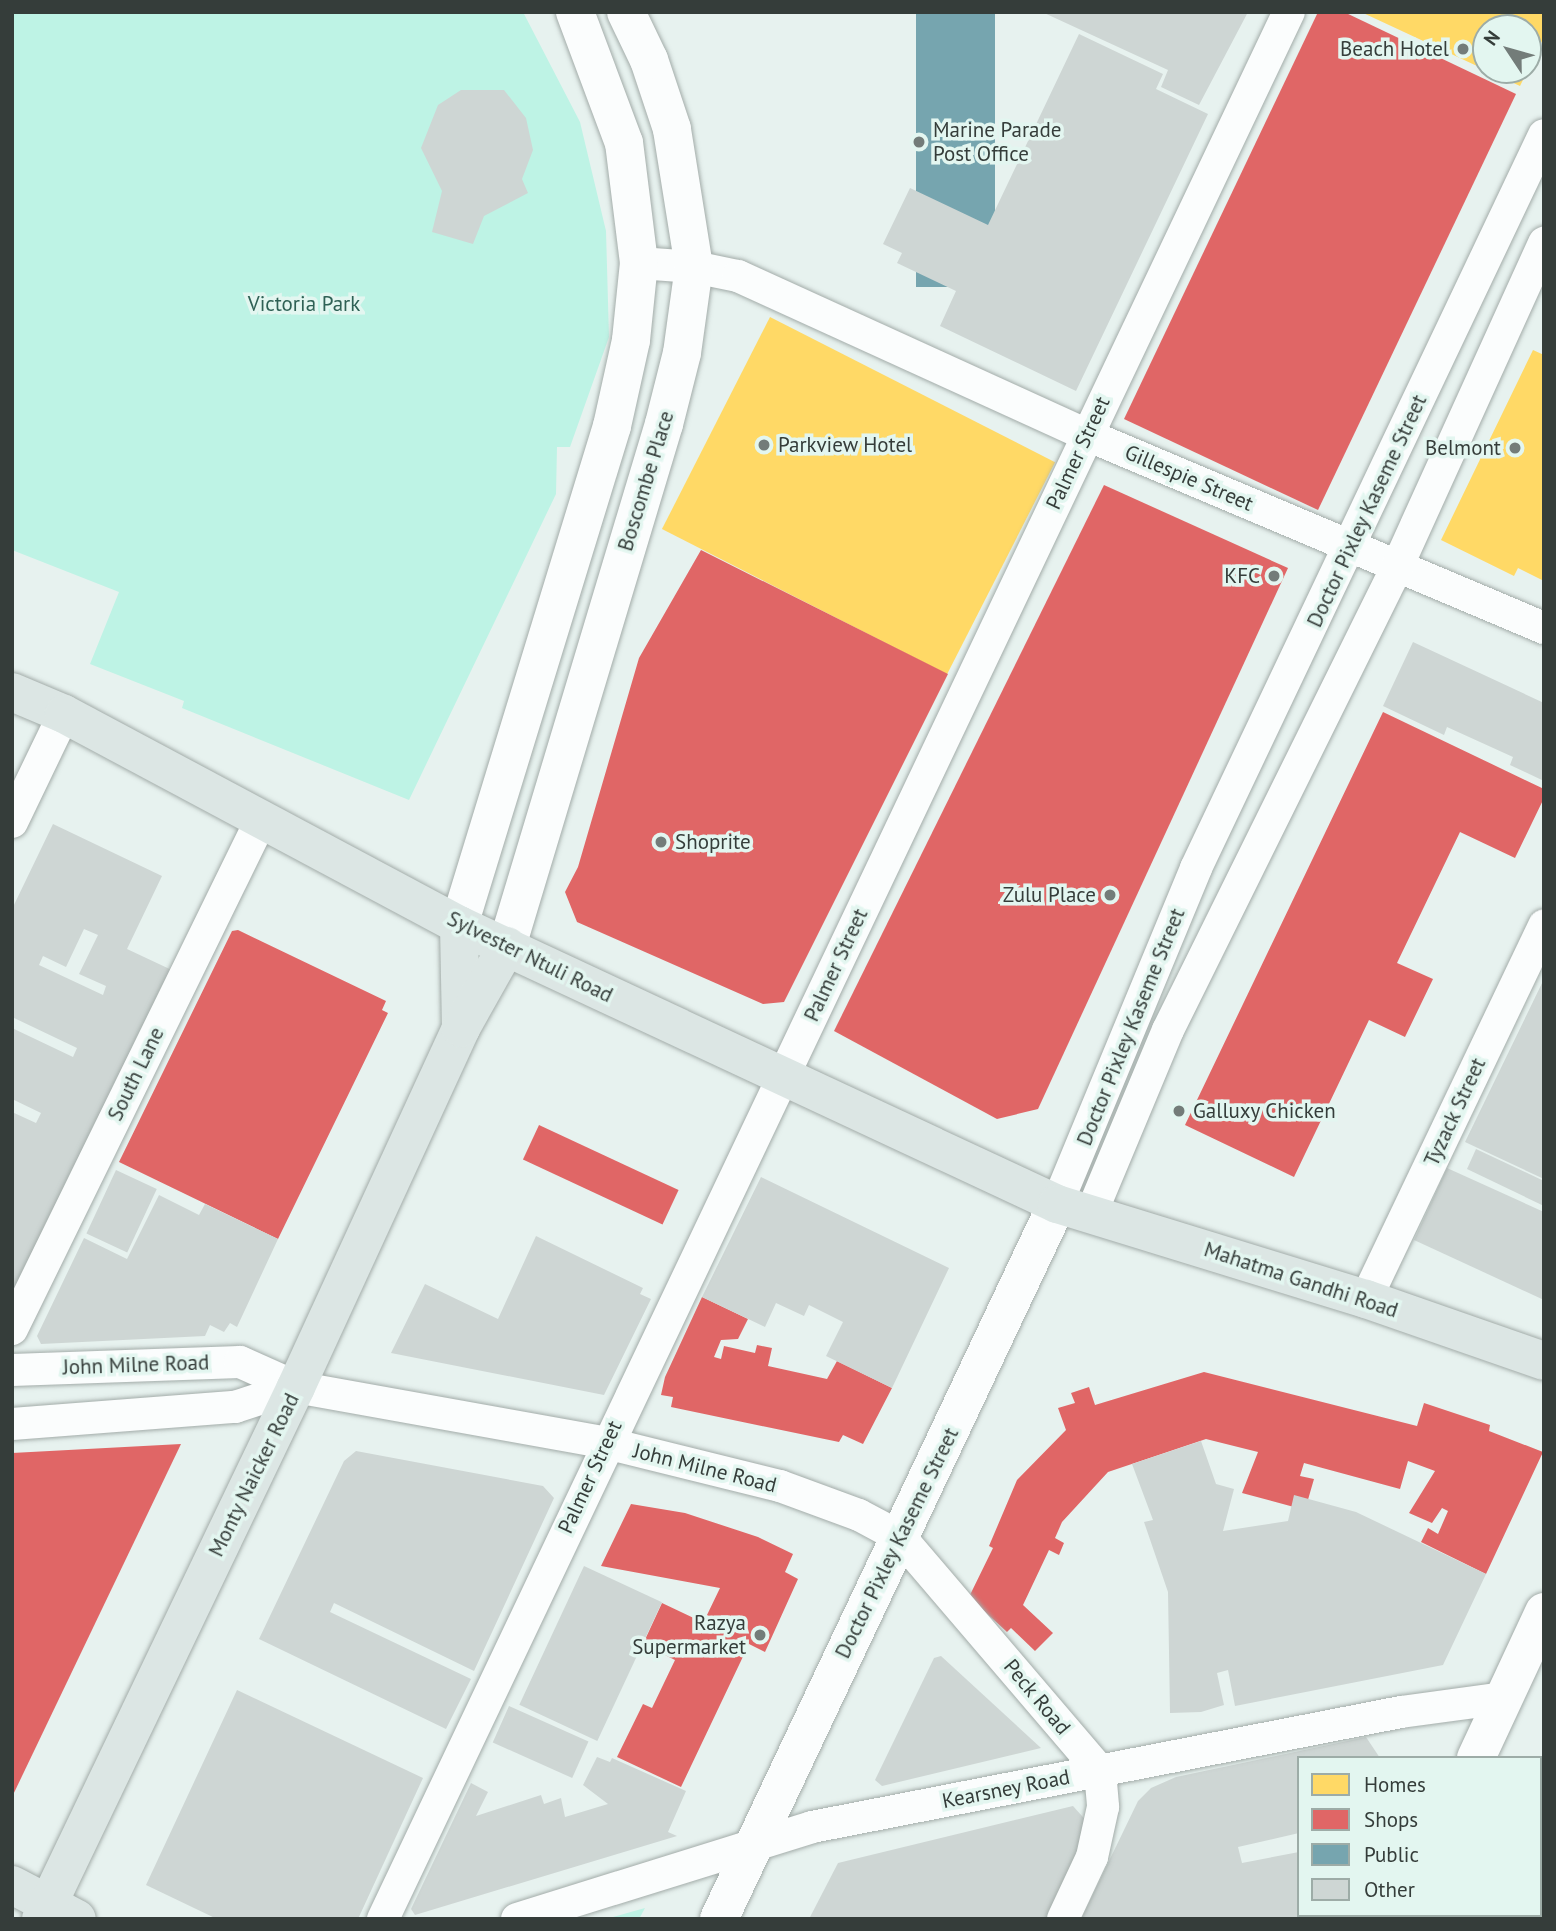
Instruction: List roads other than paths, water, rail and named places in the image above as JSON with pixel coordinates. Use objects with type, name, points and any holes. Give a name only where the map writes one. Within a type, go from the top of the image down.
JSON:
[{"type":"main road","name":"Sylvester Ntuli Road","points":[[12,692],[64,714],[459,925],[508,946],[782,1079],[1074,1209]]},
{"type":"main road","name":"Monty Naicker Road","points":[[459,925],[461,1028]]},
{"type":"main road","name":"Monty Naicker Road","points":[[56,1914],[461,1028],[508,946]]},
{"type":"main road","name":"Mahatma Gandhi Road","points":[[1074,1209],[1366,1299],[1544,1362]]},
{"type":"main road","points":[[12,1885],[56,1914]]},
{"type":"street","points":[[459,925],[612,426],[631,340],[639,263],[624,143],[575,12]]},
{"type":"street","name":"Boscombe Place","points":[[508,946],[682,353],[694,267],[672,130],[649,60],[626,12]]},
{"type":"street","name":"Palmer Street","points":[[383,1919],[606,1443],[1289,12]]},
{"type":"street","name":"Doctor Pixley Kaseme Street","points":[[1074,1209],[1196,868],[1544,135]]},
{"type":"street","name":"Doctor Pixley Kaseme Street","points":[[719,1919],[900,1537],[1168,1030],[1398,565],[1544,243]]},
{"type":"street","name":"Gillespie Street","points":[[639,263],[694,267],[738,276],[1087,435],[1544,628]]},
{"type":"street","points":[[542,653],[559,646],[573,631],[628,540]]},
{"type":"street","points":[[12,822],[64,714]]},
{"type":"street","name":"South Lane","points":[[12,1329],[261,820]]},
{"type":"street","name":"Tyzack Street","points":[[1366,1299],[1544,925]]},
{"type":"street","name":"John Milne Road","points":[[12,1370],[240,1362],[296,1388],[606,1443],[780,1486],[859,1515],[900,1537]]},
{"type":"street","name":"John Milne Road","points":[[12,1424],[235,1406],[296,1388]]},
{"type":"street","name":"Peck Road","points":[[900,1537],[1100,1771]]},
{"type":"street","points":[[1477,1756],[1544,1612]]},
{"type":"street","name":"Kearsney Road","points":[[517,1919],[812,1827],[1401,1712],[1505,1698]]},
{"type":"street","points":[[1063,1919],[1092,1857],[1103,1807],[1100,1771]]},
{"type":"place","name":"Beach Hotel","points":[[1463,49]]},
{"type":"place","name":"Marine Parade Post Office","points":[[919,142]]},
{"type":"place","name":"Parkview Hotel","points":[[764,445]]},
{"type":"place","name":"Belmont","points":[[1515,448]]},
{"type":"place","name":"KFC","points":[[1274,576]]},
{"type":"place","name":"Shoprite","points":[[661,842]]},
{"type":"place","name":"Zulu Place","points":[[1110,895]]},
{"type":"place","name":"Galluxy Chicken","points":[[1179,1111]]},
{"type":"place","name":"Razya Supermarket","points":[[760,1635]]},
{"type":"park label","name":"Victoria Park","points":[[304,304]]}]
